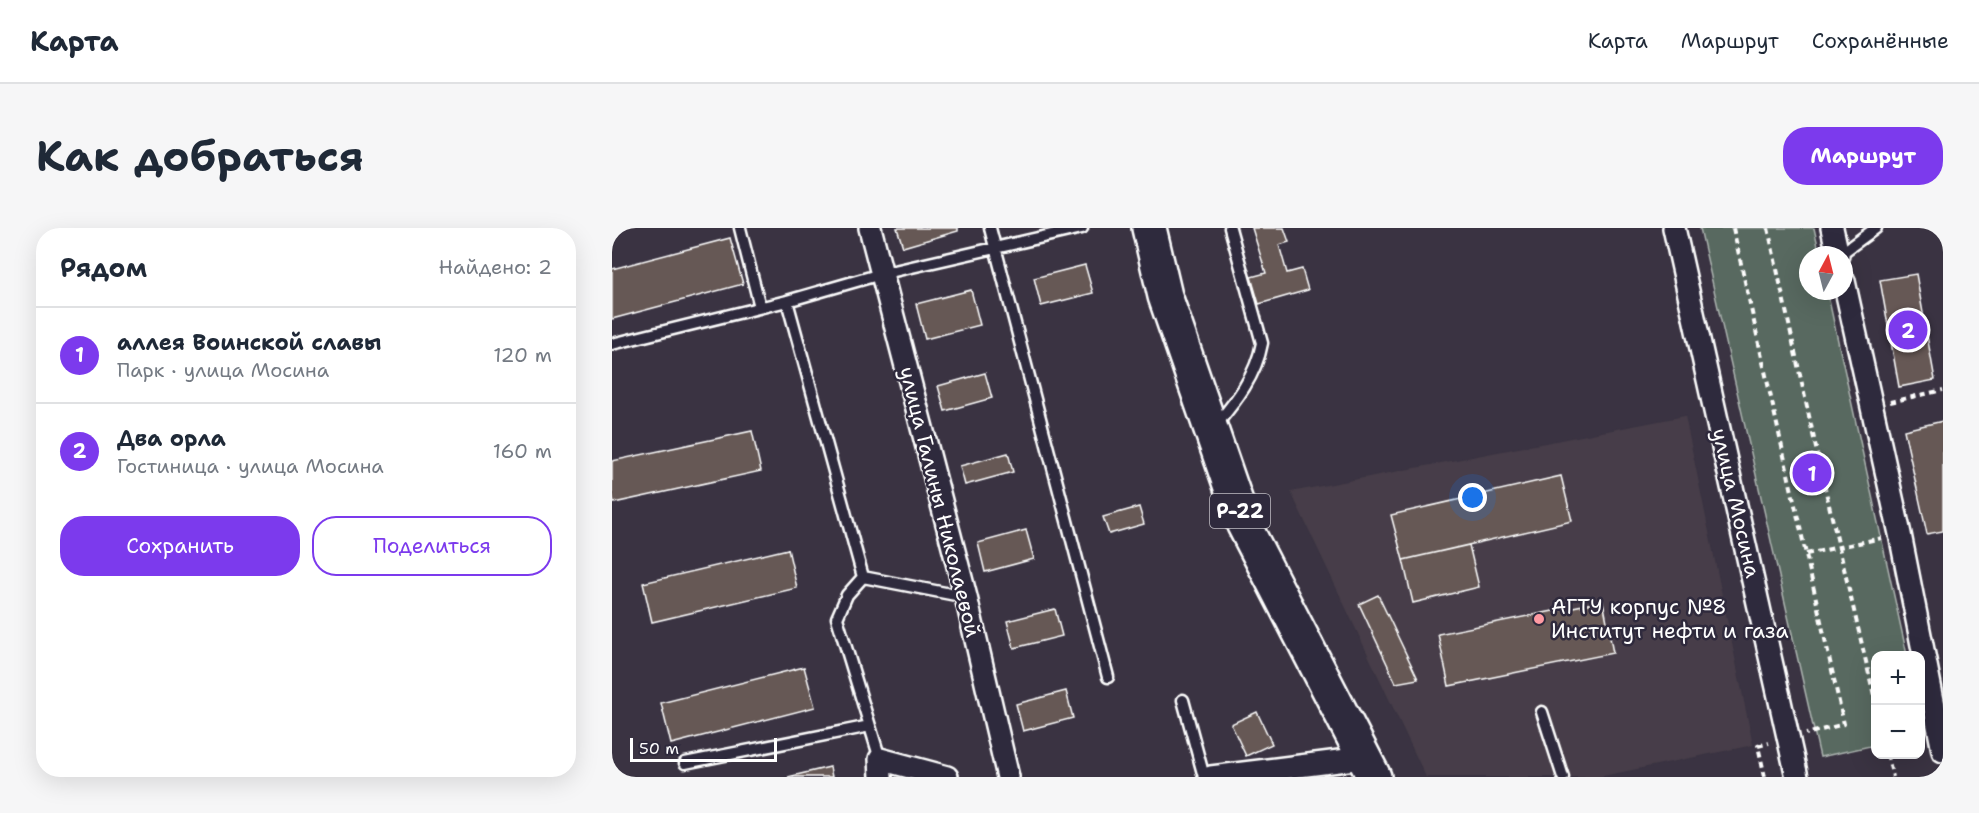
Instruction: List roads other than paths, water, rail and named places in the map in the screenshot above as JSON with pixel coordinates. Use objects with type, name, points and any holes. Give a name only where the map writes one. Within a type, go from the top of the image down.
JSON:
[{"type":"highway","name":"Р-22","points":[[1149,228],[1165,296],[1244,525],[1369,767]]},
{"type":"street","name":"улица Галины Николаевой","points":[[870,228],[966,597],[1008,777]]},
{"type":"street","name":"улица Мосина","points":[[1674,228],[1797,777]]},
{"type":"street","points":[[1832,228],[1837,246]]},
{"type":"street","points":[[1848,300],[1900,534],[1943,752]]},
{"type":"street","points":[[1211,777],[1369,767]]},
{"type":"street","points":[[881,768],[947,777]]},
{"type":"lane","points":[[740,228],[760,307]]},
{"type":"lane","points":[[990,228],[1108,676]]},
{"type":"lane","points":[[612,344],[787,301],[881,274],[995,246],[1082,228]]},
{"type":"lane","points":[[1212,430],[1239,397],[1259,359],[1262,343],[1230,228]]},
{"type":"lane","points":[[1851,246],[1876,228]]},
{"type":"lane","points":[[787,301],[863,577]]},
{"type":"lane","points":[[863,577],[966,597]]},
{"type":"lane","points":[[863,577],[847,595],[837,618],[881,768]]},
{"type":"lane","points":[[1184,700],[1204,777]]},
{"type":"lane","points":[[1542,712],[1563,777]]},
{"type":"lane","points":[[685,763],[870,726]]},
{"type":"place","name":"Два орла","points":[[1908,330]]},
{"type":"place","name":"аллея Воинской славы","points":[[1812,473]]},
{"type":"place","name":"АГТУ корпус №8 Институт нефти и газа","points":[[1539,619]]}]
